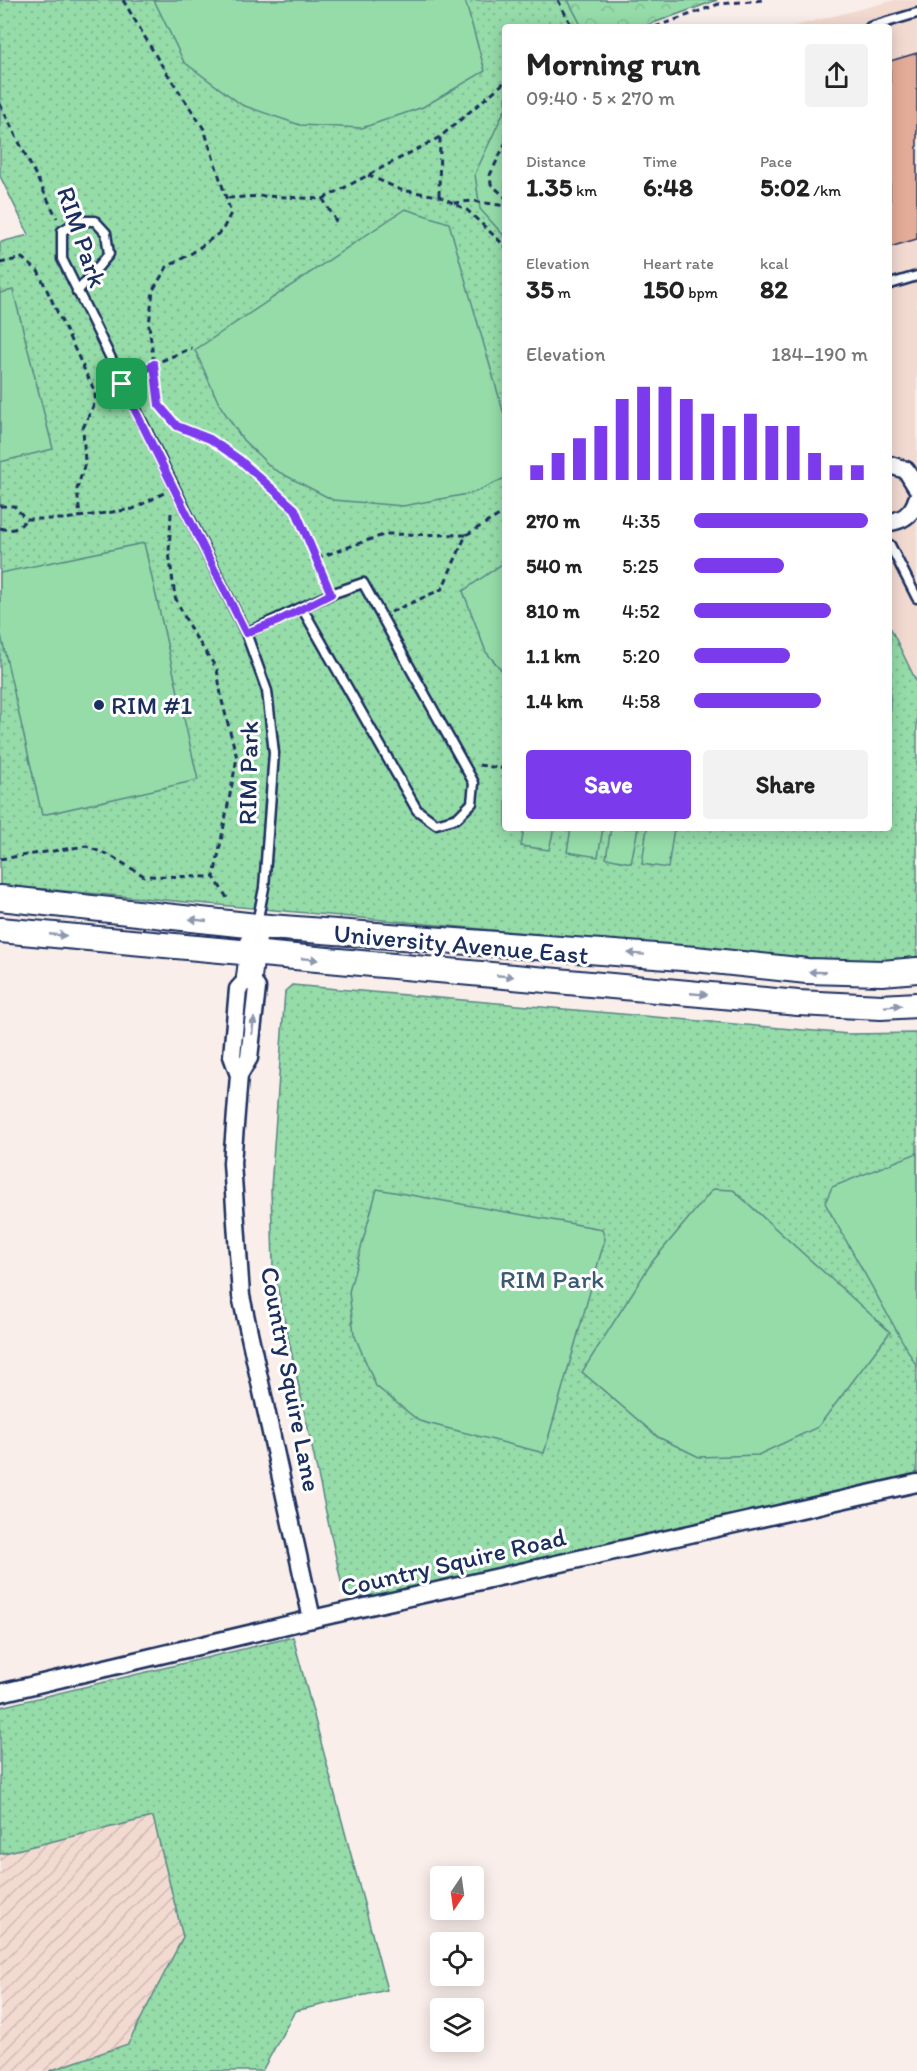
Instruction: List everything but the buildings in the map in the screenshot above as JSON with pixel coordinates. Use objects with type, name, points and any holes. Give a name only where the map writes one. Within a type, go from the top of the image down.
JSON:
[{"type":"main road","name":"University Avenue East","points":[[0,898],[256,926],[695,959],[807,971],[882,973],[917,970]]},
{"type":"main road","name":"Country Squire Lane","points":[[249,977],[256,926]]},
{"type":"main road","name":"University Avenue East","points":[[0,930],[798,1003],[881,1007],[917,1005]]},
{"type":"street","points":[[892,466],[906,470],[917,488]]},
{"type":"street","points":[[892,521],[905,517],[914,507],[917,499]]},
{"type":"street","name":"Country Squire Lane","points":[[249,977],[257,988],[249,1058],[239,1075],[232,1163],[241,1296],[312,1619]]},
{"type":"street","name":"Country Squire Road","points":[[0,1693],[312,1619],[917,1484]]},
{"type":"lane","points":[[880,24],[917,13]]},
{"type":"lane","points":[[62,231],[78,221],[95,221],[106,233],[109,254],[77,292]]},
{"type":"lane","name":"RIM Park","points":[[62,231],[62,259],[173,489],[246,633],[267,691],[274,753],[264,888],[256,926]]},
{"type":"lane","points":[[892,283],[917,276]]},
{"type":"lane","points":[[892,549],[917,597]]},
{"type":"lane","points":[[246,633],[331,594],[363,583],[474,783],[472,803],[457,818],[436,824],[417,810],[302,608]]},
{"type":"path","points":[[123,0],[159,61],[204,129],[231,213],[222,231],[192,253],[167,267],[153,290],[149,325],[159,405],[177,426],[210,439],[240,460],[295,509],[318,558],[331,594]]},
{"type":"path","points":[[558,0],[570,24]]},
{"type":"path","points":[[663,24],[719,3],[763,0]]},
{"type":"path","points":[[228,198],[265,196],[323,199],[440,137],[502,84]]},
{"type":"path","name":"RIM Park","points":[[0,104],[48,197],[62,231]]},
{"type":"path","points":[[439,196],[440,137]]},
{"type":"path","points":[[502,150],[490,175],[491,184],[502,194]]},
{"type":"path","points":[[368,175],[401,190],[439,196],[467,210],[502,243]]},
{"type":"path","points":[[323,199],[338,223]]},
{"type":"path","points":[[453,203],[472,201],[502,205]]},
{"type":"path","points":[[0,263],[22,258],[38,271],[96,392],[95,402],[83,428],[85,463],[77,489],[80,517]]},
{"type":"path","points":[[122,384],[154,364],[192,348]]},
{"type":"path","points":[[0,506],[14,506],[26,519],[80,517],[133,509],[173,489]]},
{"type":"path","points":[[0,859],[86,846],[111,856],[144,876],[214,878],[237,758],[217,669],[191,630],[175,597],[169,553],[173,489]]},
{"type":"path","points":[[318,558],[386,534],[466,535],[502,513]]},
{"type":"path","points":[[0,528],[11,531],[20,527],[26,519]]},
{"type":"path","points":[[382,616],[442,589],[466,535]]},
{"type":"path","points":[[462,762],[502,768]]},
{"type":"shaded area","points":[[895,0],[917,0],[917,683],[892,631],[892,24],[803,24]]},
{"type":"shaded area","points":[[178,1789],[201,1937],[151,2071],[0,2071],[0,1830]]},
{"type":"green space","points":[[0,0],[717,0],[650,24],[502,24],[502,831],[892,831],[892,631],[917,683],[917,962],[820,960],[0,885],[0,242],[29,235],[0,176]]},
{"type":"green space","points":[[154,0],[465,0],[485,71],[423,107],[362,128],[300,125],[242,105],[184,62]]},
{"type":"green space","points":[[568,0],[717,0],[650,24],[580,24]]},
{"type":"green space","points":[[502,116],[502,234],[480,209],[475,174]]},
{"type":"green space","points":[[405,209],[449,223],[502,408],[502,479],[473,493],[403,506],[333,500],[273,469],[243,440],[219,404],[195,350]]},
{"type":"green space","points":[[13,290],[53,449],[0,462],[0,293]]},
{"type":"green space","name":"RIM #1","points":[[144,543],[198,780],[42,815],[0,631],[0,573]]},
{"type":"green space","points":[[502,564],[502,671],[486,652],[463,591]]},
{"type":"green space","points":[[524,831],[553,831],[549,850],[521,846]]},
{"type":"green space","points":[[570,831],[602,831],[598,857],[567,852]]},
{"type":"green space","points":[[610,831],[637,831],[631,863],[606,858]]},
{"type":"green space","points":[[647,831],[674,831],[668,868],[642,864]]},
{"type":"green space","name":"RIM Park","points":[[292,985],[849,1034],[917,1033],[917,1473],[373,1596],[344,1595],[273,1267],[271,1188],[285,991]]},
{"type":"green space","points":[[917,1153],[917,1367],[825,1203],[832,1187]]},
{"type":"green space","points":[[377,1189],[602,1229],[605,1239],[544,1453],[419,1421],[376,1386],[354,1334],[349,1292]]},
{"type":"green space","points":[[713,1189],[733,1190],[890,1332],[818,1427],[758,1455],[699,1457],[658,1437],[582,1372],[652,1262]]},
{"type":"green space","points":[[293,1637],[387,1990],[295,2011],[262,2071],[49,2071],[128,2044],[183,1937],[153,1817],[0,1854],[0,1707]]},
{"type":"place","name":"RIM #1","points":[[99,705]]},
{"type":"route","points":[[154,364],[159,405],[177,426],[210,439],[240,460],[295,509],[311,541],[331,594],[278,621],[246,633],[122,384],[154,364]]}]
